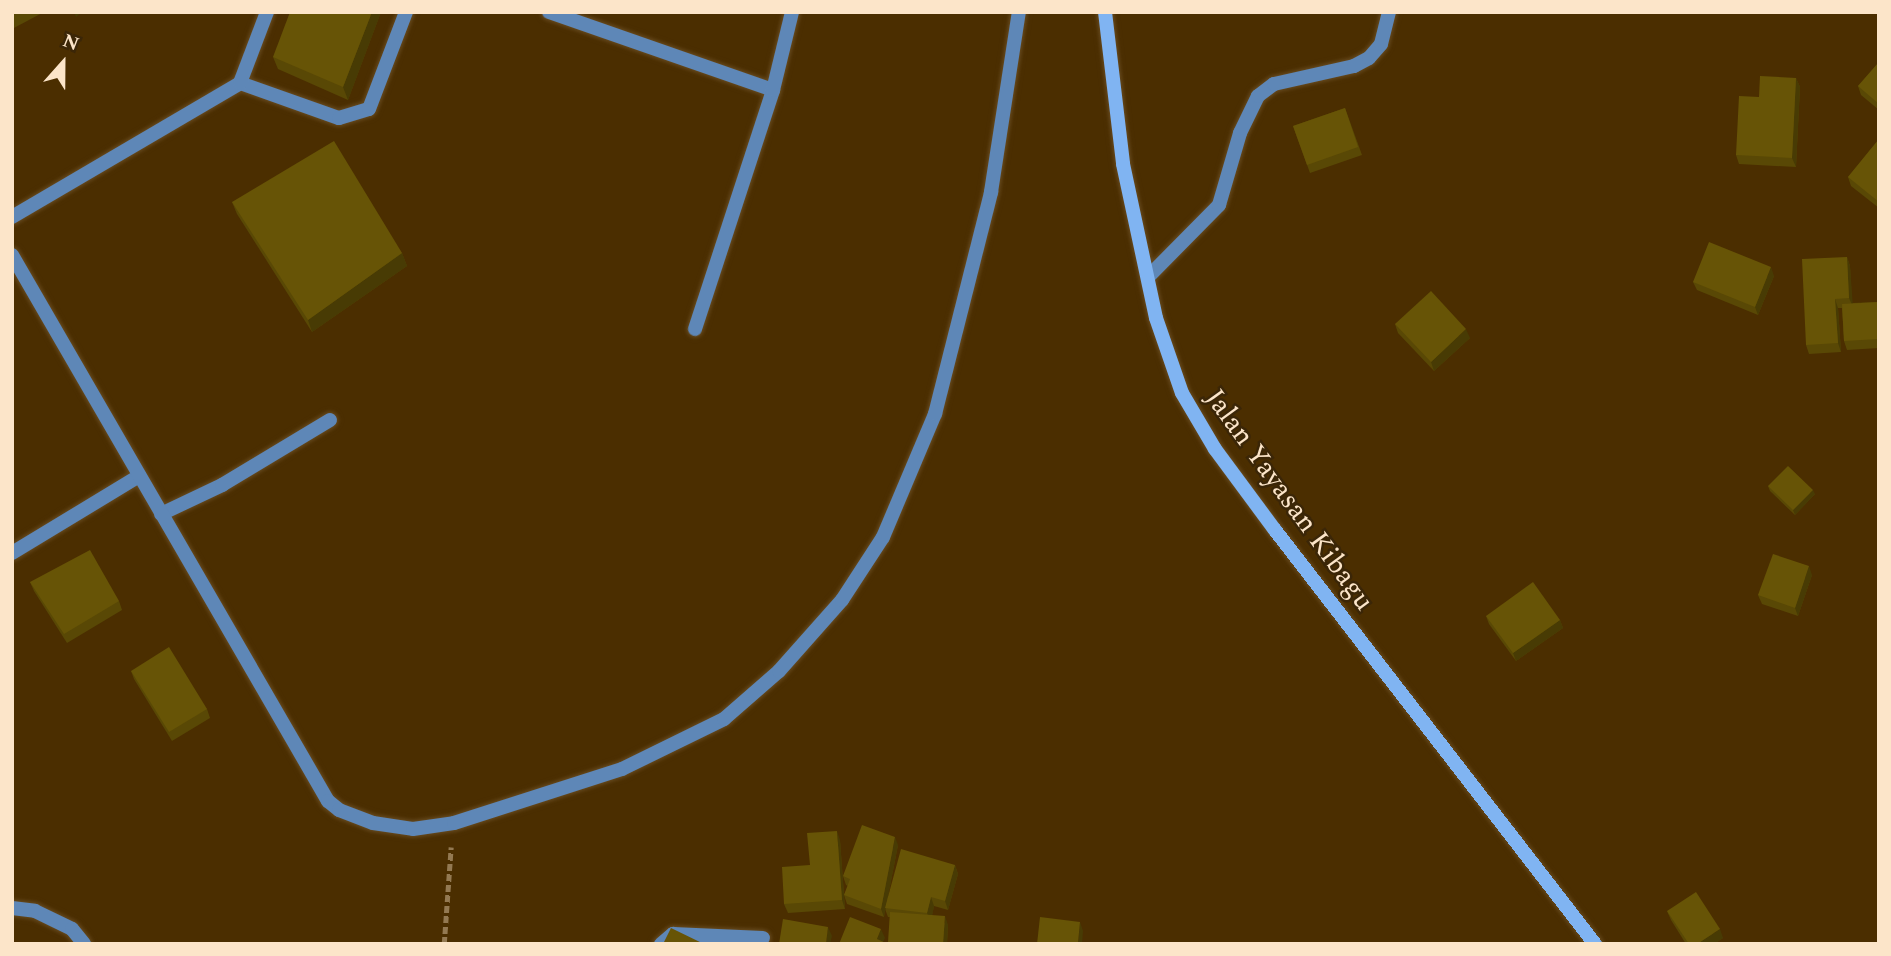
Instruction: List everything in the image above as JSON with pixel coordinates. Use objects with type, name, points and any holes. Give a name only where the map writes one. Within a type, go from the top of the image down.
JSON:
[{"type":"street","points":[[12,217],[240,83],[267,12]]},
{"type":"street","points":[[240,83],[339,118],[369,109],[406,12]]},
{"type":"street","points":[[549,12],[773,90]]},
{"type":"street","points":[[695,329],[773,90],[792,12]]},
{"type":"street","points":[[12,255],[328,801],[373,823],[413,829],[454,823],[622,768],[724,719],[779,671],[842,600],[883,537],[938,402],[991,192],[1019,12]]},
{"type":"street","name":"Jalan Yayasan Kibagu","points":[[1105,12],[1123,164],[1156,318],[1178,382],[1215,449],[1388,680],[1595,944]]},
{"type":"street","points":[[1149,276],[1219,205],[1240,133],[1258,96],[1274,84],[1354,66],[1369,58],[1381,44],[1390,12]]},
{"type":"street","points":[[161,514],[222,485],[330,420]]},
{"type":"street","points":[[12,553],[139,476]]},
{"type":"street","points":[[12,908],[35,911],[72,929],[84,944]]},
{"type":"street","points":[[661,944],[673,934],[763,938]]},
{"type":"path","points":[[444,944],[454,823]]},
{"type":"building","points":[[290,12],[372,12],[343,87],[273,57]]},
{"type":"building","points":[[1879,62],[1879,104],[1858,86]]},
{"type":"building","points":[[1760,76],[1796,78],[1792,158],[1736,155],[1739,96],[1759,97]]},
{"type":"building","points":[[1345,108],[1358,147],[1307,165],[1293,126]]},
{"type":"building","points":[[1879,139],[1879,202],[1848,177]]},
{"type":"building","points":[[334,141],[402,253],[308,320],[232,202]]},
{"type":"building","points":[[1709,242],[1771,267],[1755,307],[1693,282]]},
{"type":"building","points":[[1847,257],[1849,298],[1835,299],[1838,343],[1806,345],[1802,259]]},
{"type":"building","points":[[1431,291],[1466,329],[1431,362],[1395,324]]},
{"type":"building","points":[[1879,302],[1879,339],[1844,341],[1842,304]]},
{"type":"building","points":[[1788,466],[1813,490],[1793,510],[1768,486]]},
{"type":"building","points":[[90,550],[119,601],[64,634],[30,582]]},
{"type":"building","points":[[1773,554],[1809,566],[1795,608],[1758,595]]},
{"type":"building","points":[[1533,582],[1560,620],[1513,653],[1486,616]]},
{"type":"building","points":[[169,647],[207,709],[169,732],[131,671]]},
{"type":"building","points":[[862,825],[895,837],[881,909],[844,895],[850,879],[843,876]]},
{"type":"building","points":[[837,831],[842,900],[784,904],[782,867],[810,865],[807,833]]},
{"type":"building","points":[[901,849],[955,865],[945,901],[931,897],[927,913],[885,908]]},
{"type":"building","points":[[1696,892],[1720,929],[1697,944],[1689,944],[1667,911]]},
{"type":"building","points":[[890,912],[945,916],[943,944],[888,942]]},
{"type":"building","points":[[850,917],[881,929],[877,939],[888,944],[839,944]]},
{"type":"building","points":[[1040,917],[1080,922],[1078,943],[1037,944]]},
{"type":"building","points":[[783,919],[828,927],[826,944],[779,944]]},
{"type":"building","points":[[671,928],[704,944],[663,944]]}]
